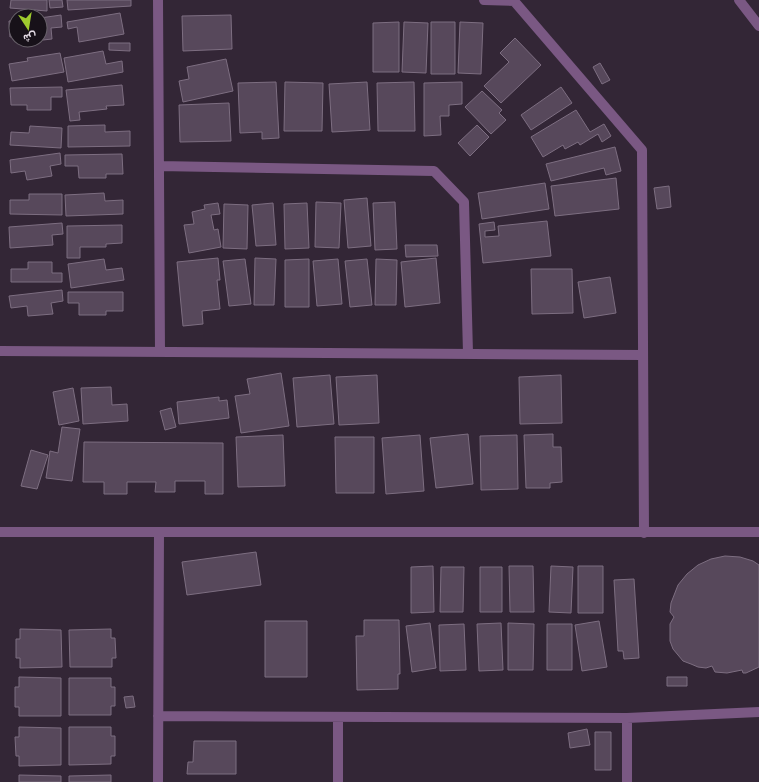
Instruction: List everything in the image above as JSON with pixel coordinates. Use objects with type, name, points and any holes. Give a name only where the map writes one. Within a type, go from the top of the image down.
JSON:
[{"type":"street","points":[[158,0],[160,352]]},
{"type":"street","points":[[484,0],[514,0],[642,150],[644,533]]},
{"type":"street","points":[[739,0],[759,26]]},
{"type":"street","points":[[159,166],[434,171],[464,202],[468,354]]},
{"type":"street","points":[[0,351],[643,354]]},
{"type":"street","points":[[0,532],[759,532]]},
{"type":"street","points":[[158,782],[159,532]]},
{"type":"street","points":[[158,716],[627,718],[759,712]]},
{"type":"street","points":[[338,717],[338,782]]},
{"type":"street","points":[[627,718],[627,782]]},
{"type":"building","points":[[11,0],[47,0],[47,8],[10,8]]},
{"type":"building","points":[[49,0],[62,0],[63,7],[50,8]]},
{"type":"building","points":[[67,0],[131,0],[131,6],[68,10]]},
{"type":"building","points":[[120,13],[124,34],[79,42],[77,27],[68,29],[67,22]]},
{"type":"building","points":[[61,15],[62,27],[51,28],[52,39],[48,39],[48,17]]},
{"type":"building","points":[[231,15],[232,49],[183,51],[182,16]]},
{"type":"building","points":[[399,22],[399,72],[373,72],[373,23]]},
{"type":"building","points":[[404,22],[428,23],[426,73],[402,72]]},
{"type":"building","points":[[431,22],[455,22],[455,74],[431,74]]},
{"type":"building","points":[[460,22],[483,23],[481,74],[458,73]]},
{"type":"building","points":[[515,38],[541,65],[501,103],[484,86],[509,62],[500,53]]},
{"type":"building","points":[[109,43],[130,43],[130,51],[109,50]]},
{"type":"building","points":[[103,51],[106,64],[122,61],[123,72],[68,82],[64,58]]},
{"type":"building","points":[[60,53],[64,72],[12,81],[9,64],[28,61],[27,58]]},
{"type":"building","points":[[226,59],[233,91],[183,102],[179,81],[189,79],[187,67]]},
{"type":"building","points":[[600,63],[610,80],[602,84],[593,67]]},
{"type":"building","points":[[276,82],[279,138],[262,139],[262,132],[240,133],[238,83]]},
{"type":"building","points":[[285,82],[323,83],[322,131],[284,131]]},
{"type":"building","points":[[367,82],[370,130],[332,132],[329,84]]},
{"type":"building","points":[[414,82],[415,131],[378,131],[377,83]]},
{"type":"building","points":[[462,82],[462,104],[449,105],[449,116],[440,116],[441,135],[424,136],[424,83]]},
{"type":"building","points":[[122,85],[124,105],[106,106],[107,109],[79,112],[80,120],[70,121],[66,90]]},
{"type":"building","points":[[62,87],[62,97],[51,97],[51,110],[27,110],[27,105],[11,105],[10,88]]},
{"type":"building","points":[[561,87],[572,103],[531,130],[521,115]]},
{"type":"building","points":[[482,91],[502,110],[499,113],[506,120],[491,134],[465,107]]},
{"type":"building","points":[[229,103],[231,141],[180,142],[179,105]]},
{"type":"building","points":[[576,110],[590,132],[604,124],[611,136],[602,142],[598,134],[580,145],[578,142],[565,149],[563,145],[543,157],[531,137]]},
{"type":"building","points":[[105,125],[105,132],[130,131],[130,146],[68,147],[68,126]]},
{"type":"building","points":[[477,125],[489,137],[470,156],[458,143]]},
{"type":"building","points":[[30,126],[62,128],[61,148],[10,145],[11,132],[29,133]]},
{"type":"building","points":[[615,147],[621,171],[606,175],[604,168],[551,181],[546,164]]},
{"type":"building","points":[[60,153],[61,164],[50,166],[52,176],[27,180],[25,171],[11,173],[10,160]]},
{"type":"building","points":[[122,154],[123,174],[106,174],[106,178],[79,178],[78,166],[65,166],[65,155]]},
{"type":"building","points":[[616,178],[619,209],[555,216],[551,186]]},
{"type":"building","points":[[545,183],[549,209],[482,219],[478,193]]},
{"type":"building","points":[[669,186],[671,207],[657,209],[654,188]]},
{"type":"building","points":[[104,193],[105,201],[123,200],[123,214],[66,216],[65,195]]},
{"type":"building","points":[[29,194],[62,194],[62,215],[10,214],[10,200],[29,200]]},
{"type":"building","points":[[367,198],[371,246],[348,248],[344,200]]},
{"type":"building","points":[[316,202],[341,203],[339,248],[315,247]]},
{"type":"building","points":[[395,202],[397,249],[375,250],[373,203]]},
{"type":"building","points":[[218,203],[220,214],[211,215],[214,230],[218,229],[221,247],[189,253],[184,225],[194,224],[192,212],[205,209],[204,205]]},
{"type":"building","points":[[273,203],[276,245],[256,246],[252,205]]},
{"type":"building","points":[[307,203],[309,248],[285,249],[284,204]]},
{"type":"building","points":[[224,204],[248,205],[247,249],[223,248]]},
{"type":"building","points":[[547,221],[551,256],[483,263],[479,224],[494,222],[495,230],[485,231],[485,237],[499,236],[498,226]]},
{"type":"building","points":[[62,223],[63,234],[52,235],[53,245],[10,248],[9,227]]},
{"type":"building","points":[[122,225],[122,243],[106,244],[106,247],[80,247],[80,258],[67,258],[67,226]]},
{"type":"building","points":[[405,245],[437,245],[438,256],[406,257]]},
{"type":"building","points":[[218,258],[220,280],[217,280],[220,309],[202,311],[203,324],[183,326],[177,262]]},
{"type":"building","points":[[255,258],[276,259],[274,305],[254,305]]},
{"type":"building","points":[[436,258],[440,303],[405,307],[401,262]]},
{"type":"building","points":[[104,259],[106,270],[122,268],[124,280],[71,288],[68,264]]},
{"type":"building","points":[[245,259],[251,304],[229,306],[223,261]]},
{"type":"building","points":[[309,259],[309,307],[285,307],[285,260]]},
{"type":"building","points":[[338,259],[342,304],[317,306],[313,261]]},
{"type":"building","points":[[367,259],[372,305],[350,307],[345,261]]},
{"type":"building","points":[[376,259],[397,260],[396,305],[375,305]]},
{"type":"building","points":[[28,262],[52,262],[52,273],[62,273],[62,282],[11,282],[11,269],[28,269]]},
{"type":"building","points":[[531,269],[572,269],[573,313],[532,314]]},
{"type":"building","points":[[610,277],[616,313],[584,318],[578,282]]},
{"type":"building","points":[[62,290],[63,301],[51,303],[53,314],[28,316],[27,306],[11,308],[9,296]]},
{"type":"building","points":[[68,292],[123,292],[123,311],[106,311],[106,315],[79,315],[79,303],[68,303]]},
{"type":"building","points":[[281,373],[289,426],[241,433],[235,396],[250,394],[247,379]]},
{"type":"building","points":[[330,375],[334,424],[297,427],[293,378]]},
{"type":"building","points":[[377,375],[379,423],[339,425],[336,377]]},
{"type":"building","points":[[561,375],[562,423],[520,424],[519,377]]},
{"type":"building","points":[[111,387],[112,405],[127,404],[128,421],[83,424],[81,388]]},
{"type":"building","points":[[73,388],[79,421],[59,425],[53,392]]},
{"type":"building","points":[[219,397],[219,401],[227,400],[229,418],[179,424],[177,402]]},
{"type":"building","points":[[171,408],[176,427],[165,430],[160,411]]},
{"type":"building","points":[[62,427],[80,429],[72,481],[46,478],[50,451],[58,453]]},
{"type":"building","points":[[468,434],[473,484],[436,488],[430,438]]},
{"type":"building","points":[[553,434],[553,447],[561,447],[562,482],[550,483],[550,488],[526,488],[524,435]]},
{"type":"building","points":[[283,435],[285,486],[238,487],[236,437]]},
{"type":"building","points":[[420,435],[424,491],[386,494],[382,438]]},
{"type":"building","points":[[517,435],[518,489],[481,490],[480,436]]},
{"type":"building","points":[[335,437],[374,437],[374,493],[336,493]]},
{"type":"building","points":[[84,442],[223,443],[223,494],[205,494],[205,481],[175,481],[175,492],[155,492],[156,482],[127,482],[127,494],[104,494],[104,482],[83,482]]},
{"type":"building","points":[[31,450],[48,455],[37,489],[21,486]]},
{"type":"building","points":[[256,552],[261,585],[187,595],[182,562]]},
{"type":"building","points":[[725,556],[740,557],[753,561],[759,565],[759,667],[746,673],[743,673],[742,670],[727,673],[715,672],[712,666],[706,668],[698,667],[683,661],[673,649],[670,641],[670,624],[674,617],[670,612],[671,603],[678,585],[687,574],[698,565],[711,559]]},
{"type":"building","points":[[433,566],[434,612],[411,613],[411,567]]},
{"type":"building","points":[[509,566],[533,566],[534,612],[510,612]]},
{"type":"building","points":[[551,566],[573,567],[571,613],[549,612]]},
{"type":"building","points":[[578,566],[603,566],[603,613],[578,613]]},
{"type":"building","points":[[441,567],[464,567],[463,612],[440,612]]},
{"type":"building","points":[[480,567],[502,567],[502,612],[480,612]]},
{"type":"building","points":[[634,579],[639,658],[624,659],[623,651],[618,651],[614,580]]},
{"type":"building","points":[[364,620],[399,620],[400,674],[398,674],[398,689],[357,690],[356,636],[364,636]]},
{"type":"building","points":[[265,621],[307,621],[307,677],[265,677]]},
{"type":"building","points":[[599,621],[607,667],[582,671],[575,625]]},
{"type":"building","points":[[430,623],[436,668],[412,672],[406,626]]},
{"type":"building","points":[[501,623],[503,670],[479,671],[477,624]]},
{"type":"building","points":[[508,623],[534,624],[533,670],[508,670]]},
{"type":"building","points":[[464,624],[466,670],[440,671],[439,625]]},
{"type":"building","points":[[547,624],[572,624],[572,670],[547,670]]},
{"type":"building","points":[[20,629],[61,630],[62,667],[20,668],[20,658],[16,658],[16,639],[20,639]]},
{"type":"building","points":[[111,629],[111,638],[115,638],[116,658],[112,658],[112,667],[70,667],[69,630]]},
{"type":"building","points":[[19,677],[61,678],[61,716],[19,716],[19,707],[15,707],[15,687],[19,687]]},
{"type":"building","points":[[667,677],[687,677],[687,686],[667,686]]},
{"type":"building","points":[[69,678],[111,678],[111,687],[115,687],[115,706],[111,706],[111,715],[69,715]]},
{"type":"building","points":[[133,696],[135,707],[126,708],[124,697]]},
{"type":"building","points":[[19,727],[61,728],[61,765],[19,766],[19,756],[16,756],[15,737],[19,737]]},
{"type":"building","points":[[69,727],[111,727],[111,736],[115,736],[115,756],[111,756],[111,764],[69,765]]},
{"type":"building","points":[[587,729],[590,745],[570,748],[568,733]]},
{"type":"building","points":[[595,732],[611,732],[611,770],[595,770]]},
{"type":"building","points":[[194,741],[236,741],[236,774],[187,774],[188,762],[193,762]]},
{"type":"building","points":[[19,775],[61,776],[61,782],[19,782]]},
{"type":"building","points":[[111,775],[111,782],[69,782],[69,776]]}]
